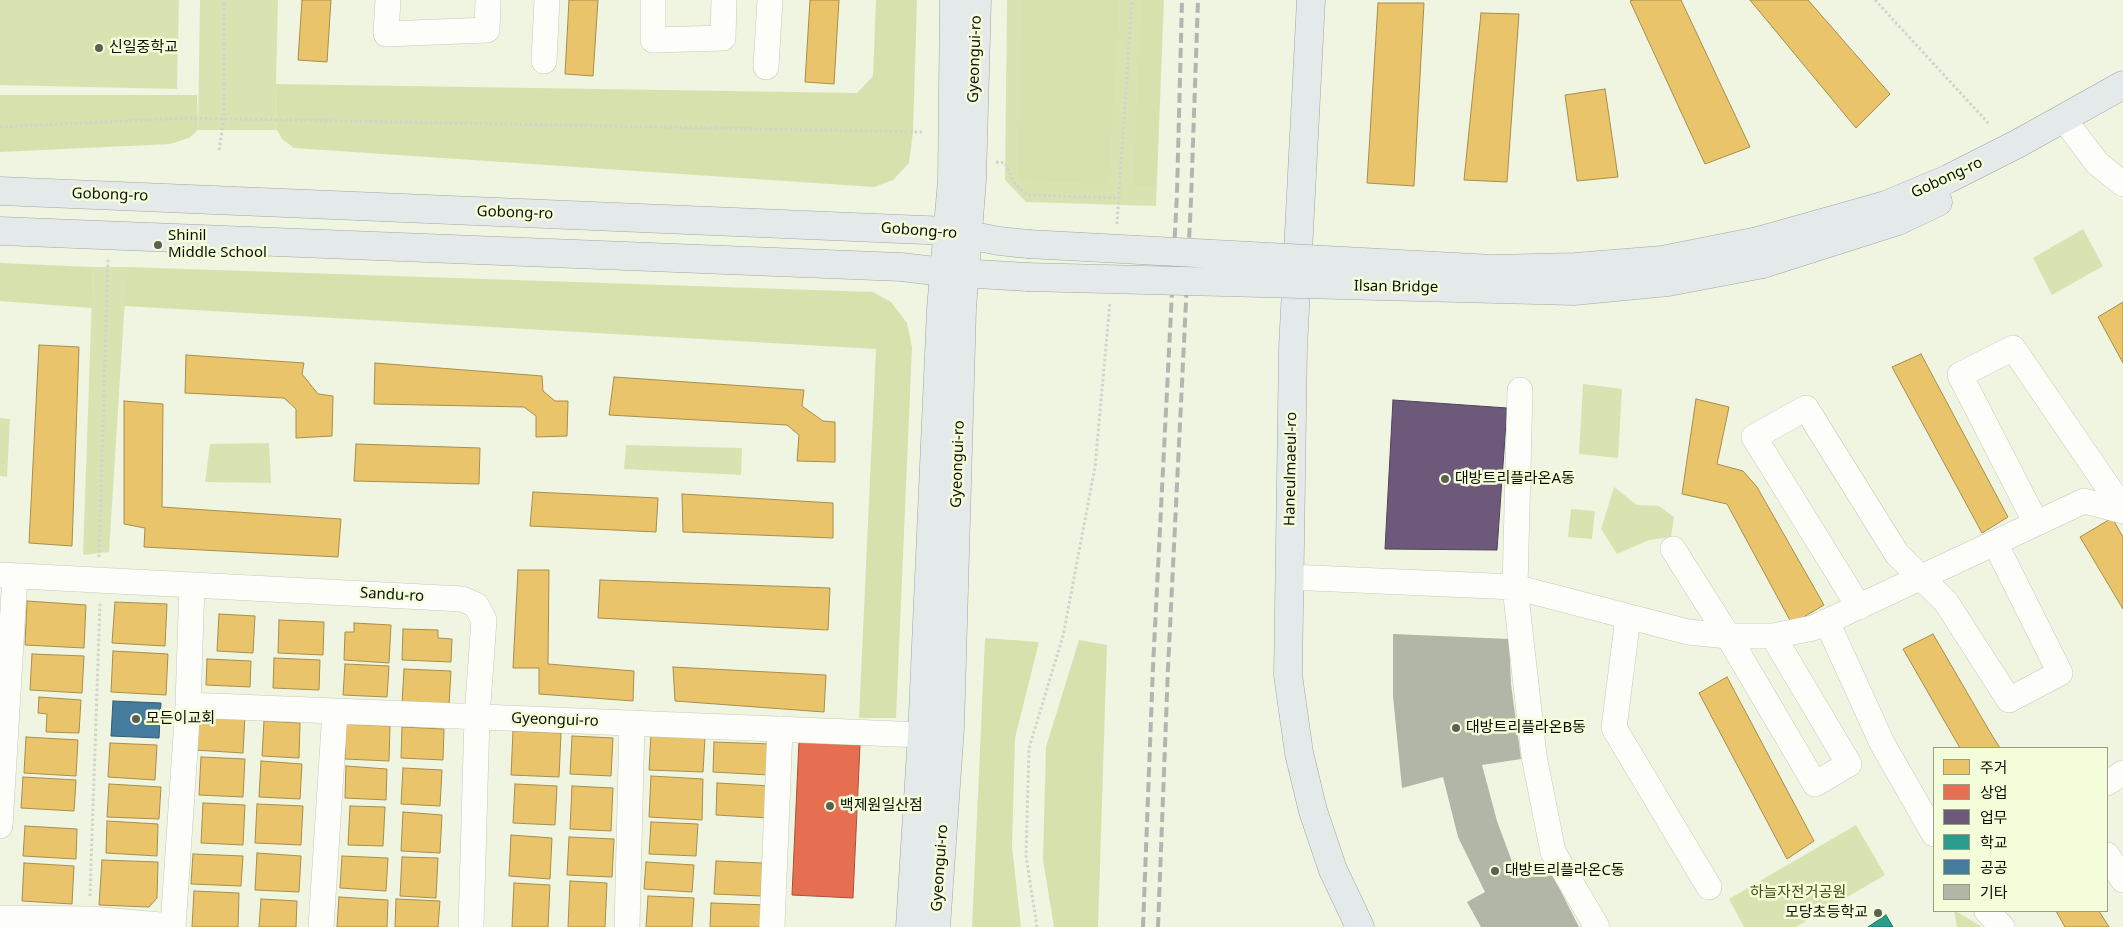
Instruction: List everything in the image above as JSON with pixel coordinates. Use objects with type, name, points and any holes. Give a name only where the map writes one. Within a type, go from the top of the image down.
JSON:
[{"type":"main road","name":"Gyeongui-ro","points":[[954,0],[952,180],[958,233]]},
{"type":"main road","name":"Gyeongui-ro","points":[[936,927],[950,728],[955,273],[977,0]]},
{"type":"main road","name":"Haneulmaeul-ro","points":[[1312,0],[1293,348],[1288,675],[1299,752],[1313,811],[1333,870],[1360,927]]},
{"type":"main road","name":"Gobong-ro","points":[[2068,125],[2123,85]]},
{"type":"main road","name":"Gobong-ro","points":[[1760,252],[1948,179],[2019,143],[2123,102]]},
{"type":"main road","name":"Gobong-ro","points":[[0,192],[958,233],[1028,244]]},
{"type":"main road","points":[[0,231],[882,267],[955,273]]},
{"type":"main road","name":"Ilsan Bridge","points":[[1028,244],[1492,269],[1575,267],[1760,252]]},
{"type":"main road","name":"Ilsan Bridge","points":[[955,273],[1026,277],[1574,290],[1668,282],[1760,252]]},
{"type":"main road","name":"Gyeongui-ro","points":[[910,927],[922,735],[940,319],[955,273]]},
{"type":"street","points":[[388,0],[386,34],[487,30],[488,0]]},
{"type":"street","points":[[544,61],[548,0]]},
{"type":"street","points":[[653,0],[652,40],[723,38],[724,0]]},
{"type":"street","points":[[766,67],[770,0]]},
{"type":"street","points":[[2068,125],[2097,163],[2123,184]]},
{"type":"street","points":[[2036,523],[1960,375],[2013,348],[2123,510]]},
{"type":"street","points":[[1520,390],[1515,587],[1534,756],[1553,852],[1597,927]]},
{"type":"street","points":[[1859,607],[1754,436],[1806,408],[1897,554],[1946,602],[2009,700],[2060,673],[1995,543]]},
{"type":"street","points":[[1288,577],[1515,587],[1688,632],[1728,636],[1773,636],[1814,628],[2084,501],[2123,510]]},
{"type":"street","points":[[1673,549],[1728,636],[1815,784],[1849,764],[1773,636]]},
{"type":"street","points":[[0,826],[7,575]]},
{"type":"street","name":"Sandu-ro","points":[[7,575],[462,598],[476,605],[484,620],[477,717],[472,927]]},
{"type":"street","points":[[0,918],[90,920],[173,927],[188,705],[192,585]]},
{"type":"street","points":[[1628,616],[1614,728],[1709,887]]},
{"type":"street","points":[[1827,622],[1882,743],[1933,832]]},
{"type":"street","points":[[188,705],[477,717]]},
{"type":"street","points":[[321,927],[335,711]]},
{"type":"street","name":"Gyeongui-ro","points":[[477,717],[922,735]]},
{"type":"street","points":[[627,927],[632,723]]},
{"type":"street","points":[[772,927],[780,729]]},
{"type":"street","points":[[2108,782],[2123,773]]},
{"type":"street","points":[[2108,858],[2123,880]]},
{"type":"street","points":[[1988,912],[2002,927]]},
{"type":"path","points":[[219,150],[224,118],[224,0]]},
{"type":"path","points":[[1116,232],[1132,0]]},
{"type":"path","points":[[1875,0],[1989,124]]},
{"type":"path","points":[[0,127],[186,118],[224,118],[923,132]]},
{"type":"path","points":[[996,162],[1005,163],[1015,184],[1027,195],[1119,198]]},
{"type":"path","points":[[99,563],[108,254]]},
{"type":"path","points":[[1037,927],[1026,856],[1029,748],[1063,636],[1095,467],[1110,301]]},
{"type":"path","points":[[90,899],[101,595]]},
{"type":"green space","name":"신일중학교","points":[[0,0],[179,0],[177,89],[0,85]]},
{"type":"green space","points":[[200,0],[278,0],[277,130],[198,130]]},
{"type":"green space","points":[[876,0],[917,0],[913,132],[909,163],[893,180],[874,187],[294,148],[282,139],[277,130],[276,84],[857,93],[873,76]]},
{"type":"green space","points":[[1007,0],[1164,0],[1156,206],[1026,202],[1005,180]]},
{"type":"green space","points":[[1022,0],[1119,0],[1108,184],[1018,180]]},
{"type":"green space","points":[[1142,0],[1163,0],[1156,186],[1133,185]]},
{"type":"green space","points":[[0,95],[197,95],[198,130],[189,138],[170,144],[0,152]]},
{"type":"green space","points":[[2083,229],[2103,266],[2052,295],[2033,258]]},
{"type":"green space","points":[[0,263],[93,267],[92,308],[0,301]]},
{"type":"green space","points":[[93,267],[127,267],[109,552],[83,555]]},
{"type":"green space","points":[[127,267],[873,292],[891,302],[907,323],[912,347],[896,718],[859,718],[876,349],[124,306]]},
{"type":"green space","points":[[1583,384],[1622,389],[1618,458],[1579,454]]},
{"type":"green space","points":[[0,418],[10,419],[7,477],[0,476]]},
{"type":"green space","points":[[269,443],[271,483],[205,482],[210,444]]},
{"type":"green space","points":[[626,445],[742,448],[741,475],[624,469]]},
{"type":"green space","points":[[1614,487],[1637,505],[1659,506],[1674,517],[1671,537],[1649,540],[1617,554],[1601,529]]},
{"type":"green space","points":[[1571,509],[1595,511],[1592,539],[1568,537]]},
{"type":"green space","points":[[985,638],[1039,642],[1015,738],[1012,847],[1021,927],[972,927]]},
{"type":"green space","points":[[1079,640],[1107,645],[1098,927],[1054,927],[1043,860],[1046,747]]},
{"type":"green space","name":"하늘자전거공원","points":[[1856,825],[1885,875],[1796,927],[1744,927],[1729,899]]},
{"type":"green space","points":[[1954,912],[1958,912],[1982,927],[1957,927]]},
{"type":"building: 주거","points":[[302,0],[331,0],[327,62],[298,60]]},
{"type":"building: 주거","points":[[569,0],[598,0],[593,76],[565,74]]},
{"type":"building: 주거","points":[[810,0],[839,0],[834,84],[805,82]]},
{"type":"building: 주거","points":[[1681,0],[1750,147],[1705,164],[1630,1]]},
{"type":"building: 주거","points":[[1750,0],[1808,0],[1890,94],[1856,128]]},
{"type":"building: 주거","points":[[1378,3],[1424,3],[1414,186],[1367,183]]},
{"type":"building: 주거","points":[[1481,13],[1519,14],[1507,182],[1464,180]]},
{"type":"building: 주거","points":[[1605,89],[1618,177],[1577,181],[1565,95]]},
{"type":"building: 주거","points":[[2123,302],[2123,363],[2098,317]]},
{"type":"building: 주거","points":[[39,345],[79,347],[72,546],[29,543]]},
{"type":"building: 주거","points":[[1921,354],[2008,517],[1982,533],[1892,367]]},
{"type":"building: 주거","points":[[186,355],[304,363],[302,374],[318,394],[333,396],[332,436],[296,438],[296,409],[284,398],[185,393]]},
{"type":"building: 주거","points":[[375,363],[542,376],[543,391],[555,401],[568,401],[567,436],[536,437],[536,416],[524,407],[374,404]]},
{"type":"building: 주거","points":[[614,377],[804,390],[802,406],[823,421],[835,422],[835,462],[797,461],[799,435],[787,425],[609,415]]},
{"type":"building: 주거","points":[[1696,399],[1729,407],[1717,464],[1743,471],[1757,487],[1824,605],[1792,624],[1727,504],[1682,494]]},
{"type":"building: 주거","points":[[124,401],[163,404],[162,507],[341,519],[338,557],[144,547],[145,528],[124,524]]},
{"type":"building: 주거","points":[[356,444],[480,448],[479,484],[354,481]]},
{"type":"building: 주거","points":[[533,492],[658,498],[656,532],[530,526]]},
{"type":"building: 주거","points":[[682,494],[833,503],[833,538],[683,532]]},
{"type":"building: 주거","points":[[2112,518],[2123,537],[2123,609],[2080,537]]},
{"type":"building: 주거","points":[[518,570],[549,570],[548,664],[634,671],[633,701],[539,694],[539,668],[513,668]]},
{"type":"building: 주거","points":[[600,580],[830,588],[828,630],[598,618]]},
{"type":"building: 주거","points":[[27,601],[86,605],[84,648],[25,645]]},
{"type":"building: 주거","points":[[115,602],[167,604],[165,646],[112,643]]},
{"type":"building: 주거","points":[[219,614],[255,616],[253,653],[217,651]]},
{"type":"building: 주거","points":[[279,620],[324,622],[323,655],[278,653]]},
{"type":"building: 주거","points":[[354,623],[391,625],[389,663],[344,660],[345,632],[354,632]]},
{"type":"building: 주거","points":[[403,629],[438,630],[438,638],[452,639],[451,662],[402,660]]},
{"type":"building: 주거","points":[[1933,634],[1999,747],[1959,747],[1903,649]]},
{"type":"building: 주거","points":[[113,651],[168,654],[166,695],[111,692]]},
{"type":"building: 주거","points":[[32,654],[84,656],[82,693],[30,690]]},
{"type":"building: 주거","points":[[274,658],[320,660],[319,690],[273,688]]},
{"type":"building: 주거","points":[[207,659],[251,661],[250,687],[206,685]]},
{"type":"building: 주거","points":[[345,664],[389,666],[387,697],[343,695]]},
{"type":"building: 주거","points":[[673,667],[826,675],[824,712],[675,701]]},
{"type":"building: 주거","points":[[404,669],[451,671],[449,706],[402,703]]},
{"type":"building: 주거","points":[[1727,677],[1814,841],[1787,859],[1699,693]]},
{"type":"building: 주거","points":[[39,697],[81,700],[79,733],[46,732],[47,714],[38,713]]},
{"type":"building: 주거","points":[[208,713],[245,715],[243,753],[195,750],[196,724]]},
{"type":"building: 주거","points":[[264,721],[300,723],[299,758],[262,756]]},
{"type":"building: 주거","points":[[346,724],[390,726],[389,761],[345,759]]},
{"type":"building: 주거","points":[[402,727],[444,729],[443,760],[401,758]]},
{"type":"building: 주거","points":[[513,731],[561,733],[559,777],[511,775]]},
{"type":"building: 주거","points":[[651,734],[705,737],[703,772],[649,770]]},
{"type":"building: 주거","points":[[572,736],[613,738],[611,776],[570,774]]},
{"type":"building: 주거","points":[[26,737],[78,740],[76,776],[24,773]]},
{"type":"building: 주거","points":[[714,742],[771,744],[769,775],[713,772]]},
{"type":"building: 주거","points":[[110,743],[157,745],[155,780],[108,777]]},
{"type":"building: 주거","points":[[201,757],[245,759],[243,797],[199,795]]},
{"type":"building: 주거","points":[[261,761],[302,764],[300,799],[259,797]]},
{"type":"building: 주거","points":[[346,766],[387,769],[386,800],[345,798]]},
{"type":"building: 주거","points":[[403,768],[442,770],[440,806],[401,804]]},
{"type":"building: 주거","points":[[651,776],[703,779],[702,820],[649,817]]},
{"type":"building: 주거","points":[[23,777],[76,780],[74,811],[21,808]]},
{"type":"building: 주거","points":[[717,783],[771,786],[769,818],[716,815]]},
{"type":"building: 주거","points":[[109,784],[161,787],[159,819],[107,817]]},
{"type":"building: 주거","points":[[515,784],[557,786],[555,825],[513,823]]},
{"type":"building: 주거","points":[[572,786],[613,788],[611,831],[570,829]]},
{"type":"building: 주거","points":[[203,803],[245,805],[243,845],[201,843]]},
{"type":"building: 주거","points":[[257,804],[303,806],[301,845],[255,843]]},
{"type":"building: 주거","points":[[350,806],[385,807],[383,846],[348,845]]},
{"type":"building: 주거","points":[[403,812],[442,815],[440,853],[401,851]]},
{"type":"building: 주거","points":[[107,821],[158,824],[157,856],[106,853]]},
{"type":"building: 주거","points":[[651,822],[698,824],[696,856],[649,854]]},
{"type":"building: 주거","points":[[25,826],[77,829],[76,859],[23,856]]},
{"type":"building: 주거","points":[[511,835],[552,838],[550,879],[509,876]]},
{"type":"building: 주거","points":[[569,837],[614,839],[612,877],[567,875]]},
{"type":"building: 주거","points":[[257,853],[301,856],[299,892],[255,890]]},
{"type":"building: 주거","points":[[193,854],[243,856],[241,886],[191,884]]},
{"type":"building: 주거","points":[[342,856],[388,858],[386,891],[340,888]]},
{"type":"building: 주거","points":[[402,857],[438,858],[436,898],[400,896]]},
{"type":"building: 주거","points":[[102,860],[158,862],[157,898],[149,907],[99,905]]},
{"type":"building: 주거","points":[[716,861],[762,863],[761,896],[714,894]]},
{"type":"building: 주거","points":[[646,862],[694,865],[692,892],[644,889]]},
{"type":"building: 주거","points":[[24,863],[74,866],[72,904],[22,901]]},
{"type":"building: 주거","points":[[570,881],[607,883],[605,927],[568,927]]},
{"type":"building: 주거","points":[[514,883],[550,885],[548,927],[512,927]]},
{"type":"building: 주거","points":[[194,891],[239,893],[238,927],[192,927]]},
{"type":"building: 주거","points":[[648,896],[694,898],[692,927],[646,927]]},
{"type":"building: 주거","points":[[339,897],[388,900],[387,927],[337,927]]},
{"type":"building: 주거","points":[[261,899],[297,901],[296,927],[259,927]]},
{"type":"building: 주거","points":[[396,899],[440,901],[438,927],[395,927]]},
{"type":"building: 주거","points":[[711,903],[769,905],[768,927],[710,927]]},
{"type":"building: 주거","points":[[2057,912],[2100,912],[2109,927],[2065,927]]},
{"type":"building: 상업","points":[[799,741],[860,745],[853,898],[792,895]]},
{"type":"building: 업무","name":"대방트리플라온A동","points":[[1393,400],[1507,408],[1497,550],[1385,549]]},
{"type":"building: 학교","points":[[1886,915],[1893,927],[1868,927]]},
{"type":"building: 공공","name":"모든이교회","points":[[113,701],[161,703],[159,738],[111,736]]},
{"type":"building: 기타","name":"대방트리플라온B동","points":[[1393,634],[1509,639],[1511,684],[1521,759],[1482,765],[1497,821],[1518,878],[1547,864],[1579,927],[1481,927],[1467,902],[1485,892],[1458,837],[1443,777],[1402,788],[1393,696]]},
{"type":"railway","points":[[1143,927],[1153,667],[1177,193],[1182,0]]},
{"type":"railway","points":[[1158,927],[1168,668],[1191,200],[1198,0]]},
{"type":"place","name":"신일중학교","points":[[99,48]]},
{"type":"place","name":"Shinil Middle School","points":[[158,245]]},
{"type":"place","name":"대방트리플라온A동","points":[[1445,479]]},
{"type":"place","name":"모든이교회","points":[[136,719]]},
{"type":"place","name":"대방트리플라온B동","points":[[1456,728]]},
{"type":"place","name":"백제원일산점","points":[[830,806]]},
{"type":"place","name":"대방트리플라온C동","points":[[1495,871]]},
{"type":"place","name":"모당초등학교","points":[[1878,913]]}]
